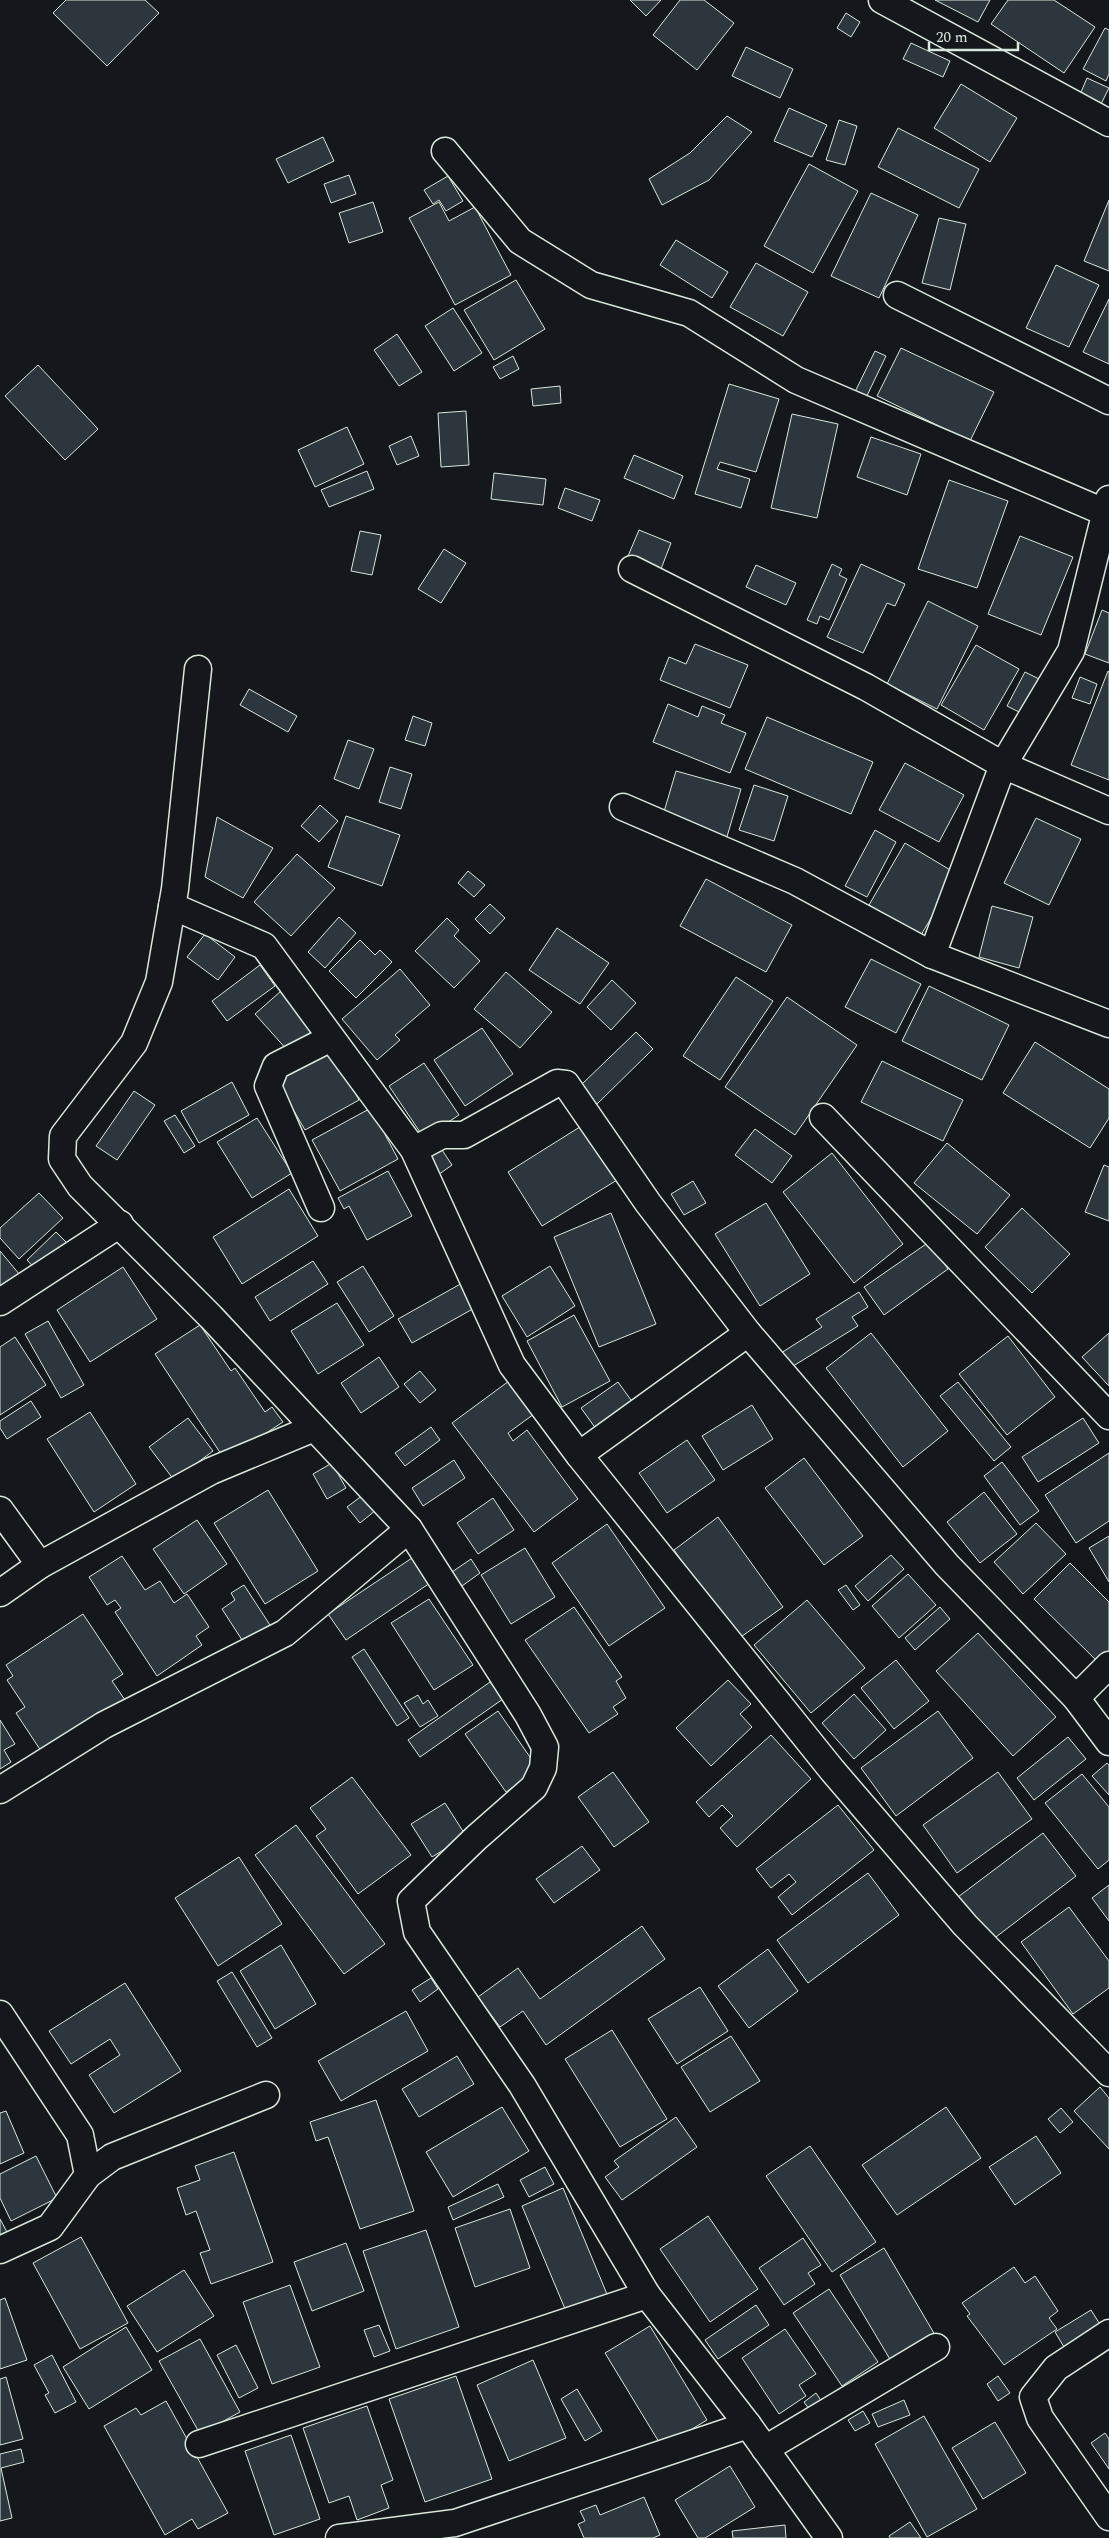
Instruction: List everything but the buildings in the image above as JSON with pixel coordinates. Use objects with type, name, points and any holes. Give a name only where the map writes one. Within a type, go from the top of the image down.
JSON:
[{"type":"street","points":[[882,0],[1109,123]]},
{"type":"street","points":[[445,151],[520,242],[591,285],[689,314],[796,380],[1107,505],[1071,651],[1003,765],[932,955]]},
{"type":"street","points":[[897,295],[1109,401]]},
{"type":"street","points":[[632,569],[866,687],[1003,765],[1109,811]]},
{"type":"street","points":[[198,669],[172,906],[159,982],[134,1043],[63,1136],[62,1159],[80,1186],[120,1224],[409,1529],[528,1715],[545,1746],[543,1768],[534,1787],[476,1838],[411,1901],[417,1932],[522,2085],[647,2295],[748,2426],[828,2538]]},
{"type":"street","points":[[623,806],[795,881],[932,955],[1109,1024]]},
{"type":"street","points":[[172,906],[264,946],[414,1150],[512,1365],[579,1455],[832,1770],[965,1925],[1109,2073]]},
{"type":"street","points":[[321,1208],[268,1086],[276,1066],[331,1038]]},
{"type":"street","points":[[414,1150],[442,1135],[464,1135],[557,1083],[566,1084],[648,1203],[748,1333],[947,1565],[1076,1698],[1109,1742]]},
{"type":"street","points":[[823,1117],[1109,1416]]},
{"type":"street","points":[[0,1302],[120,1224]]},
{"type":"street","points":[[579,1455],[748,1333]]},
{"type":"street","points":[[0,1593],[40,1565],[212,1471],[314,1428]]},
{"type":"street","points":[[0,1510],[40,1565]]},
{"type":"street","points":[[0,1790],[104,1725],[285,1633],[409,1529]]},
{"type":"street","points":[[1076,1698],[1109,1664]]},
{"type":"street","points":[[0,2014],[80,2135],[88,2175]]},
{"type":"street","points":[[0,2250],[50,2227],[88,2175],[112,2157],[266,2095]]},
{"type":"street","points":[[199,2444],[647,2295]]},
{"type":"street","points":[[1109,2333],[1056,2368],[1033,2397],[1040,2418],[1109,2517]]},
{"type":"street","points":[[765,2449],[936,2347]]},
{"type":"street","points":[[339,2538],[459,2531],[748,2426]]}]
